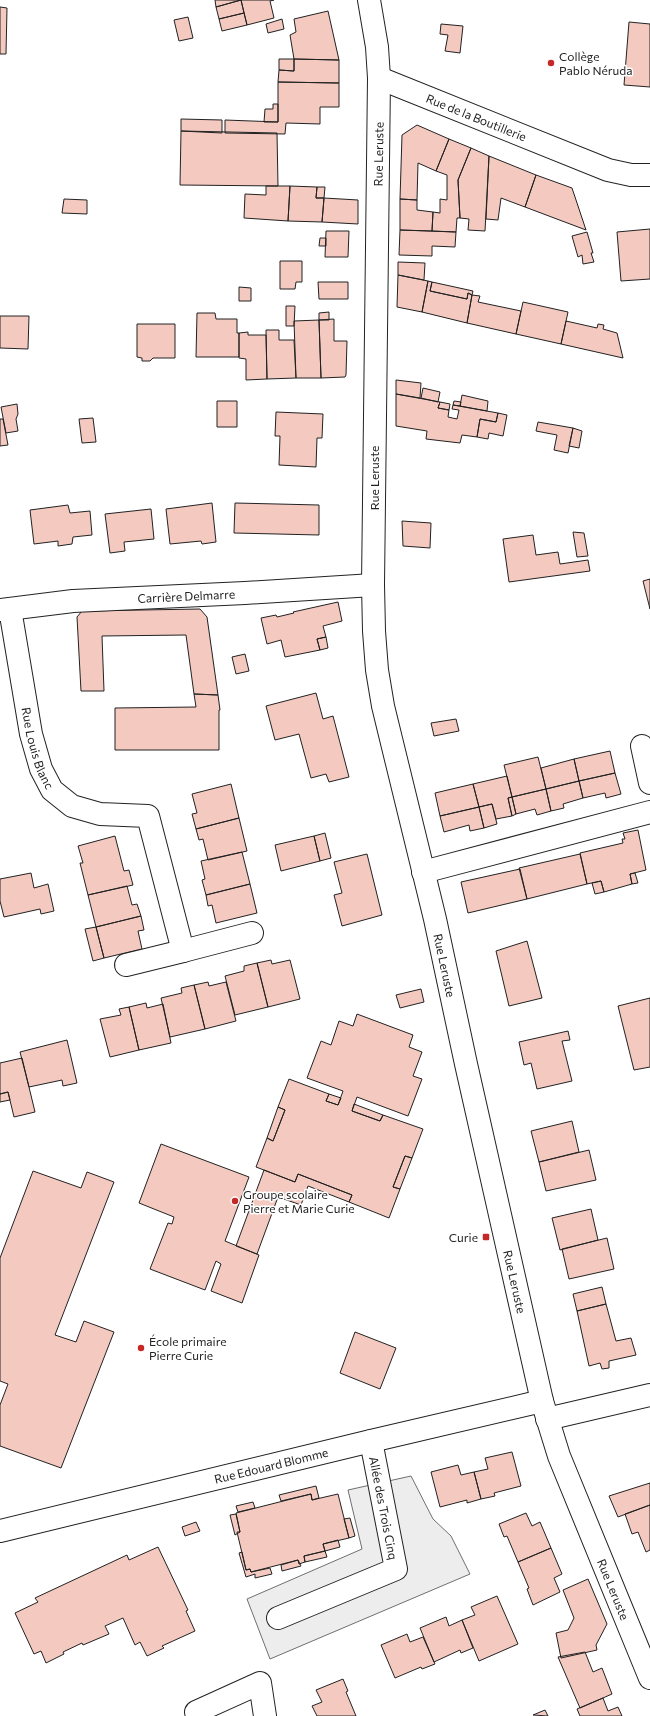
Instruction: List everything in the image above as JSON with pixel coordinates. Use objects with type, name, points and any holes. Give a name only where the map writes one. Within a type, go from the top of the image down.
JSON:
[{"type":"street","points":[[369,0],[378,47],[379,78]]},
{"type":"street","name":"Rue de la Boutillerie","points":[[379,78],[608,170],[631,174],[650,175]]},
{"type":"street","name":"Rue Leruste","points":[[379,78],[374,631],[383,706],[435,919],[466,1064],[545,1410],[559,1456],[650,1678]]},
{"type":"street","name":"Carrière Delmarre","points":[[5,609],[73,601],[374,585]]},
{"type":"street","name":"Rue Louis Blanc","points":[[5,609],[31,734],[41,769],[52,790],[72,806],[100,814],[148,816],[184,951]]},
{"type":"street","points":[[642,746],[650,783]]},
{"type":"street","points":[[423,872],[650,812]]},
{"type":"street","points":[[126,965],[252,933]]},
{"type":"street","name":"Rue Edouard Blomme","points":[[0,1531],[371,1440],[545,1410],[650,1395]]},
{"type":"street","name":"Allée des Trois Cinq","points":[[278,1618],[396,1568],[371,1440]]},
{"type":"street","points":[[196,1712],[260,1683],[265,1716]]},
{"type":"shaded area","points":[[411,1476],[433,1519],[451,1536],[470,1574],[270,1659],[247,1599],[362,1549],[348,1490]]},
{"type":"building","points":[[215,0],[241,0],[216,7]]},
{"type":"building","points":[[241,0],[274,0],[270,1],[274,18],[247,25]]},
{"type":"building","points":[[241,0],[244,13],[219,19],[216,7]]},
{"type":"building","points":[[0,7],[7,8],[6,54],[0,54]]},
{"type":"building","points":[[328,11],[339,60],[294,59],[290,35],[296,32],[294,19]]},
{"type":"building","points":[[244,13],[247,25],[222,31],[219,19]]},
{"type":"building","points":[[188,17],[193,38],[179,41],[174,20]]},
{"type":"building","points":[[282,19],[284,29],[268,33],[266,24]]},
{"type":"building","points":[[629,22],[650,24],[650,87],[624,85]]},
{"type":"building","points":[[441,24],[463,26],[460,53],[445,51],[448,35],[440,34]]},
{"type":"building","points":[[279,59],[294,59],[294,71],[279,70]]},
{"type":"building","points":[[294,59],[339,60],[339,83],[278,82],[279,70],[294,71]]},
{"type":"building","points":[[278,82],[339,83],[339,107],[320,107],[320,124],[286,123],[285,134],[225,133],[225,120],[278,122]]},
{"type":"building","points":[[273,104],[278,104],[278,122],[264,122],[265,109],[273,109]]},
{"type":"building","points":[[181,119],[222,120],[222,133],[181,131]]},
{"type":"building","points":[[417,125],[449,139],[436,171],[418,163],[417,200],[400,199],[402,135]]},
{"type":"building","points":[[181,131],[277,133],[278,186],[180,185]]},
{"type":"building","points":[[449,139],[471,148],[458,180],[460,218],[457,218],[456,232],[432,231],[433,212],[440,213],[440,199],[447,200],[447,175],[436,171]]},
{"type":"building","points":[[471,148],[489,156],[485,231],[468,230],[469,219],[460,218],[458,180]]},
{"type":"building","points":[[489,156],[536,175],[525,207],[501,198],[498,220],[486,219]]},
{"type":"building","points":[[536,175],[572,188],[586,230],[525,207]]},
{"type":"building","points":[[266,186],[290,186],[288,221],[244,218],[245,194],[266,195]]},
{"type":"building","points":[[290,186],[317,187],[316,198],[324,198],[322,222],[288,221]]},
{"type":"building","points":[[317,187],[325,187],[324,198],[316,198]]},
{"type":"building","points":[[324,198],[358,200],[358,224],[322,222]]},
{"type":"building","points":[[64,199],[87,200],[87,214],[62,213]]},
{"type":"building","points":[[400,199],[417,200],[417,210],[433,212],[432,231],[400,230]]},
{"type":"building","points":[[650,229],[650,279],[621,281],[617,232]]},
{"type":"building","points":[[400,230],[456,232],[455,247],[432,246],[432,256],[399,255]]},
{"type":"building","points":[[326,231],[349,231],[348,257],[325,257]]},
{"type":"building","points":[[587,232],[594,262],[583,264],[582,255],[578,257],[572,236]]},
{"type":"building","points":[[320,238],[326,238],[326,246],[319,246]]},
{"type":"building","points":[[280,261],[302,261],[302,282],[296,282],[295,289],[280,289]]},
{"type":"building","points":[[398,262],[425,263],[424,280],[398,275]]},
{"type":"building","points":[[398,275],[428,281],[422,312],[397,307]]},
{"type":"building","points":[[428,281],[432,282],[430,291],[467,299],[468,293],[472,295],[467,323],[422,312]]},
{"type":"building","points":[[318,282],[348,282],[348,299],[319,299]]},
{"type":"building","points":[[432,282],[473,291],[472,295],[468,293],[467,299],[430,291]]},
{"type":"building","points":[[239,287],[251,288],[251,301],[239,301]]},
{"type":"building","points":[[472,295],[480,296],[478,302],[521,311],[516,334],[467,323]]},
{"type":"building","points":[[523,302],[568,312],[561,344],[516,334]]},
{"type":"building","points":[[286,306],[295,306],[294,326],[286,326]]},
{"type":"building","points":[[329,312],[329,320],[319,320],[319,313]]},
{"type":"building","points":[[197,313],[215,313],[216,319],[237,319],[237,333],[239,333],[239,357],[196,357]]},
{"type":"building","points":[[0,316],[29,316],[28,349],[0,348]]},
{"type":"building","points":[[334,319],[334,341],[347,341],[346,375],[345,377],[321,378],[319,320]]},
{"type":"building","points":[[319,320],[321,378],[296,378],[294,321]]},
{"type":"building","points":[[566,321],[597,328],[598,324],[604,325],[603,329],[617,333],[623,358],[561,344]]},
{"type":"building","points":[[137,324],[175,324],[175,358],[153,358],[150,361],[142,361],[142,358],[137,357]]},
{"type":"building","points":[[266,330],[279,330],[279,340],[294,340],[296,378],[267,379]]},
{"type":"building","points":[[248,332],[248,335],[266,335],[267,379],[246,380],[246,359],[239,358],[239,333]]},
{"type":"building","points":[[396,380],[421,383],[420,398],[396,394]]},
{"type":"building","points":[[423,388],[440,392],[438,402],[421,398]]},
{"type":"building","points":[[396,394],[440,402],[438,408],[449,410],[448,417],[457,419],[459,410],[452,409],[453,405],[498,413],[496,422],[480,419],[477,437],[462,435],[460,443],[426,439],[427,431],[396,426]]},
{"type":"building","points":[[462,395],[488,401],[487,411],[460,406]]},
{"type":"building","points":[[217,401],[237,401],[237,427],[217,427]]},
{"type":"building","points":[[454,401],[461,402],[460,406],[453,405]]},
{"type":"building","points":[[440,402],[450,404],[449,410],[438,408]]},
{"type":"building","points":[[17,404],[18,414],[16,419],[18,431],[6,433],[1,407]]},
{"type":"building","points":[[276,412],[323,414],[322,438],[317,438],[316,467],[279,465],[280,436],[275,436]]},
{"type":"building","points":[[498,413],[507,415],[503,436],[489,433],[488,439],[477,437],[480,419],[496,422]]},
{"type":"building","points":[[93,418],[96,442],[82,443],[79,419]]},
{"type":"building","points":[[0,419],[3,419],[8,445],[0,446]]},
{"type":"building","points":[[538,422],[573,428],[568,453],[554,450],[557,435],[536,431]]},
{"type":"building","points":[[573,428],[582,431],[579,448],[569,446]]},
{"type":"building","points":[[212,503],[216,542],[202,544],[201,541],[170,544],[166,509]]},
{"type":"building","points":[[235,503],[319,505],[319,535],[234,533]]},
{"type":"building","points":[[68,505],[70,513],[90,511],[92,535],[73,537],[72,544],[58,546],[58,541],[34,544],[30,510]]},
{"type":"building","points":[[151,509],[154,539],[124,542],[125,551],[110,553],[105,514]]},
{"type":"building","points":[[402,521],[431,523],[430,548],[403,546]]},
{"type":"building","points":[[573,532],[584,533],[588,556],[577,557]]},
{"type":"building","points":[[533,535],[536,555],[558,552],[560,564],[588,560],[590,571],[509,582],[503,539]]},
{"type":"building","points":[[650,579],[650,609],[643,581]]},
{"type":"building","points":[[338,602],[342,621],[323,626],[326,637],[317,639],[320,650],[285,657],[281,640],[267,644],[261,618],[276,615],[277,617]]},
{"type":"building","points":[[200,609],[207,617],[218,695],[194,694],[186,635],[102,636],[104,691],[81,691],[77,617],[82,611]]},
{"type":"building","points":[[326,637],[328,648],[320,650],[317,639]]},
{"type":"building","points":[[245,654],[249,671],[236,674],[232,657]]},
{"type":"building","points":[[316,693],[323,719],[333,716],[349,777],[329,782],[326,774],[311,778],[299,734],[275,740],[266,706]]},
{"type":"building","points":[[194,694],[218,695],[220,710],[219,750],[115,750],[115,708],[196,707]]},
{"type":"building","points":[[456,719],[459,731],[434,736],[431,723]]},
{"type":"building","points":[[610,751],[615,773],[579,781],[574,759]]},
{"type":"building","points":[[538,757],[546,789],[512,797],[504,765]]},
{"type":"building","points":[[574,759],[579,781],[546,789],[541,768]]},
{"type":"building","points":[[615,773],[621,794],[606,798],[605,793],[583,798],[579,781]]},
{"type":"building","points":[[507,776],[512,797],[508,798],[512,816],[496,819],[492,804],[479,807],[473,784]]},
{"type":"building","points":[[579,781],[583,798],[563,804],[564,808],[551,811],[546,789]]},
{"type":"building","points":[[231,784],[239,818],[196,829],[192,814],[197,813],[192,794]]},
{"type":"building","points":[[473,784],[479,807],[440,816],[435,793]]},
{"type":"building","points":[[546,789],[551,811],[537,815],[535,809],[516,814],[512,797]]},
{"type":"building","points":[[512,797],[516,814],[512,816],[508,798]]},
{"type":"building","points":[[492,804],[497,824],[484,828],[479,807]]},
{"type":"building","points":[[479,807],[484,828],[470,831],[469,825],[444,832],[440,816]]},
{"type":"building","points":[[239,818],[247,851],[208,860],[203,839],[199,840],[196,829]]},
{"type":"building","points":[[638,830],[646,870],[630,874],[632,884],[604,892],[601,881],[587,884],[580,853],[623,843],[622,839],[625,839],[623,833]]},
{"type":"building","points":[[325,833],[331,858],[320,861],[314,836]]},
{"type":"building","points":[[115,836],[124,871],[129,870],[133,885],[88,895],[80,863],[83,863],[78,846]]},
{"type":"building","points":[[314,836],[320,861],[281,871],[275,845]]},
{"type":"building","points":[[242,852],[250,884],[206,895],[202,880],[205,879],[201,861]]},
{"type":"building","points":[[367,854],[382,915],[342,926],[334,895],[342,893],[334,862]]},
{"type":"building","points":[[580,854],[587,884],[527,899],[519,868]]},
{"type":"building","points":[[520,869],[527,899],[468,913],[461,882]]},
{"type":"building","points":[[31,873],[34,888],[48,884],[54,911],[41,914],[40,909],[4,917],[0,901],[0,879]]},
{"type":"building","points":[[635,873],[638,883],[632,884],[630,874]]},
{"type":"building","points":[[601,881],[604,892],[595,894],[592,883]]},
{"type":"building","points":[[250,884],[257,913],[216,923],[212,905],[208,906],[206,895]]},
{"type":"building","points":[[127,886],[132,905],[137,904],[141,916],[96,927],[88,895]]},
{"type":"building","points":[[141,916],[144,930],[138,931],[142,949],[104,958],[96,927]]},
{"type":"building","points":[[96,927],[104,958],[93,961],[85,929]]},
{"type":"building","points":[[527,941],[542,998],[509,1006],[496,951]]},
{"type":"building","points":[[271,960],[272,964],[290,960],[300,999],[268,1007],[257,963]]},
{"type":"building","points":[[257,963],[268,1007],[235,1015],[225,976],[244,971],[244,966]]},
{"type":"building","points":[[208,982],[209,986],[226,982],[236,1021],[205,1029],[194,985]]},
{"type":"building","points":[[194,985],[205,1029],[170,1037],[161,998],[182,993],[181,988]]},
{"type":"building","points":[[421,989],[424,1002],[400,1008],[396,995]]},
{"type":"building","points":[[650,998],[650,1067],[634,1070],[618,1006]]},
{"type":"building","points":[[146,1003],[147,1008],[163,1004],[171,1043],[139,1050],[129,1007]]},
{"type":"building","points":[[129,1007],[139,1050],[110,1057],[100,1019],[121,1015],[119,1009]]},
{"type":"building","points":[[357,1014],[413,1035],[409,1047],[422,1052],[413,1076],[422,1079],[408,1116],[357,1097],[352,1111],[380,1121],[383,1115],[423,1129],[412,1158],[405,1156],[393,1187],[400,1189],[389,1218],[349,1202],[352,1195],[298,1174],[295,1182],[256,1167],[267,1138],[273,1141],[285,1110],[278,1107],[289,1079],[329,1094],[326,1101],[338,1105],[343,1091],[307,1078],[321,1041],[331,1045],[339,1021],[353,1026]]},
{"type":"building","points":[[568,1031],[570,1040],[562,1041],[572,1081],[537,1089],[531,1063],[524,1065],[519,1042]]},
{"type":"building","points":[[67,1040],[77,1083],[63,1086],[62,1080],[29,1087],[20,1052]]},
{"type":"building","points":[[22,1058],[35,1112],[14,1117],[8,1092],[0,1094],[0,1063]]},
{"type":"building","points":[[8,1092],[10,1100],[0,1102],[0,1094]]},
{"type":"building","points":[[329,1094],[341,1098],[338,1105],[326,1101]]},
{"type":"building","points":[[354,1104],[383,1115],[380,1121],[352,1111]]},
{"type":"building","points":[[278,1107],[285,1110],[273,1141],[267,1138]]},
{"type":"building","points":[[572,1121],[579,1152],[539,1162],[531,1131]]},
{"type":"building","points":[[161,1144],[249,1177],[225,1241],[259,1255],[242,1303],[211,1291],[221,1264],[216,1261],[205,1290],[150,1269],[168,1223],[172,1224],[174,1217],[139,1203]]},
{"type":"building","points":[[589,1150],[596,1180],[546,1191],[539,1162]]},
{"type":"building","points":[[405,1156],[412,1158],[400,1189],[393,1187]]},
{"type":"building","points":[[264,1170],[295,1182],[298,1174],[352,1195],[349,1202],[308,1186],[301,1205],[278,1197],[257,1254],[236,1246]]},
{"type":"building","points":[[33,1171],[81,1188],[87,1172],[114,1182],[55,1335],[76,1342],[84,1321],[114,1332],[61,1468],[0,1446],[0,1405],[8,1384],[0,1381],[0,1258]]},
{"type":"building","points":[[591,1209],[598,1240],[560,1250],[552,1218]]},
{"type":"building","points":[[607,1238],[614,1269],[569,1279],[562,1249]]},
{"type":"building","points":[[602,1287],[606,1304],[577,1311],[573,1294]]},
{"type":"building","points":[[606,1304],[616,1341],[631,1338],[636,1355],[609,1361],[609,1368],[602,1369],[600,1363],[589,1366],[577,1311]]},
{"type":"building","points":[[355,1332],[396,1348],[380,1389],[340,1373]]},
{"type":"building","points":[[512,1452],[521,1486],[494,1493],[495,1496],[481,1499],[474,1472],[488,1469],[485,1458]]},
{"type":"building","points":[[458,1465],[461,1475],[474,1472],[481,1499],[467,1503],[467,1500],[440,1507],[431,1472]]},
{"type":"building","points":[[650,1483],[650,1505],[618,1517],[609,1496]]},
{"type":"building","points":[[316,1486],[319,1498],[312,1500],[311,1494],[281,1501],[279,1495]]},
{"type":"building","points":[[311,1494],[312,1500],[338,1494],[349,1538],[323,1544],[325,1551],[304,1556],[305,1562],[299,1564],[298,1560],[251,1572],[250,1569],[246,1570],[237,1532],[240,1532],[236,1513]]},
{"type":"building","points":[[253,1502],[255,1508],[238,1512],[236,1506]]},
{"type":"building","points":[[650,1505],[650,1550],[646,1552],[638,1532],[632,1534],[625,1514]]},
{"type":"building","points":[[526,1513],[532,1526],[540,1522],[551,1548],[518,1562],[507,1536],[504,1537],[499,1524]]},
{"type":"building","points":[[236,1514],[240,1532],[235,1535],[230,1515]]},
{"type":"building","points":[[350,1518],[355,1536],[349,1538],[344,1519]]},
{"type":"building","points":[[196,1522],[200,1531],[185,1536],[182,1527]]},
{"type":"building","points":[[338,1540],[340,1547],[325,1551],[323,1544]]},
{"type":"building","points":[[158,1547],[188,1610],[186,1611],[195,1631],[162,1646],[164,1648],[147,1656],[140,1642],[135,1645],[123,1618],[105,1626],[109,1634],[83,1645],[82,1643],[63,1652],[64,1654],[46,1663],[41,1651],[34,1654],[15,1613],[38,1602],[35,1598],[127,1555],[129,1560]]},
{"type":"building","points":[[551,1548],[562,1574],[554,1578],[560,1592],[533,1605],[527,1589],[529,1588],[518,1562]]},
{"type":"building","points":[[325,1551],[327,1557],[305,1562],[304,1556]]},
{"type":"building","points":[[242,1552],[246,1570],[250,1569],[251,1572],[270,1568],[272,1574],[255,1578],[255,1574],[246,1577],[239,1553]]},
{"type":"building","points":[[298,1560],[301,1566],[282,1571],[281,1565]]},
{"type":"building","points":[[588,1579],[607,1624],[596,1645],[597,1650],[561,1658],[556,1633],[568,1630],[574,1618],[563,1590]]},
{"type":"building","points":[[497,1596],[518,1644],[479,1661],[462,1620],[475,1615],[471,1607]]},
{"type":"building","points":[[446,1617],[449,1626],[462,1620],[473,1648],[461,1653],[460,1650],[434,1662],[420,1628]]},
{"type":"building","points":[[407,1634],[410,1642],[423,1637],[435,1664],[422,1669],[421,1667],[395,1678],[381,1645]]},
{"type":"building","points":[[585,1652],[593,1672],[602,1668],[612,1694],[580,1708],[558,1657]]},
{"type":"building","points":[[343,1679],[348,1691],[346,1692],[356,1716],[317,1716],[312,1706],[322,1702],[316,1690]]},
{"type":"building","points":[[603,1698],[608,1711],[618,1707],[622,1716],[580,1716],[577,1709]]},
{"type":"building","points":[[545,1710],[548,1716],[533,1715]]},
{"type":"place","name":"Collège Pablo Néruda","points":[[551,63]]},
{"type":"place","name":"Groupe scolaire Pierre et Marie Curie","points":[[235,1201]]},
{"type":"place","name":"Curie","points":[[486,1237]]},
{"type":"place","name":"École primaire Pierre Curie","points":[[141,1348]]}]
